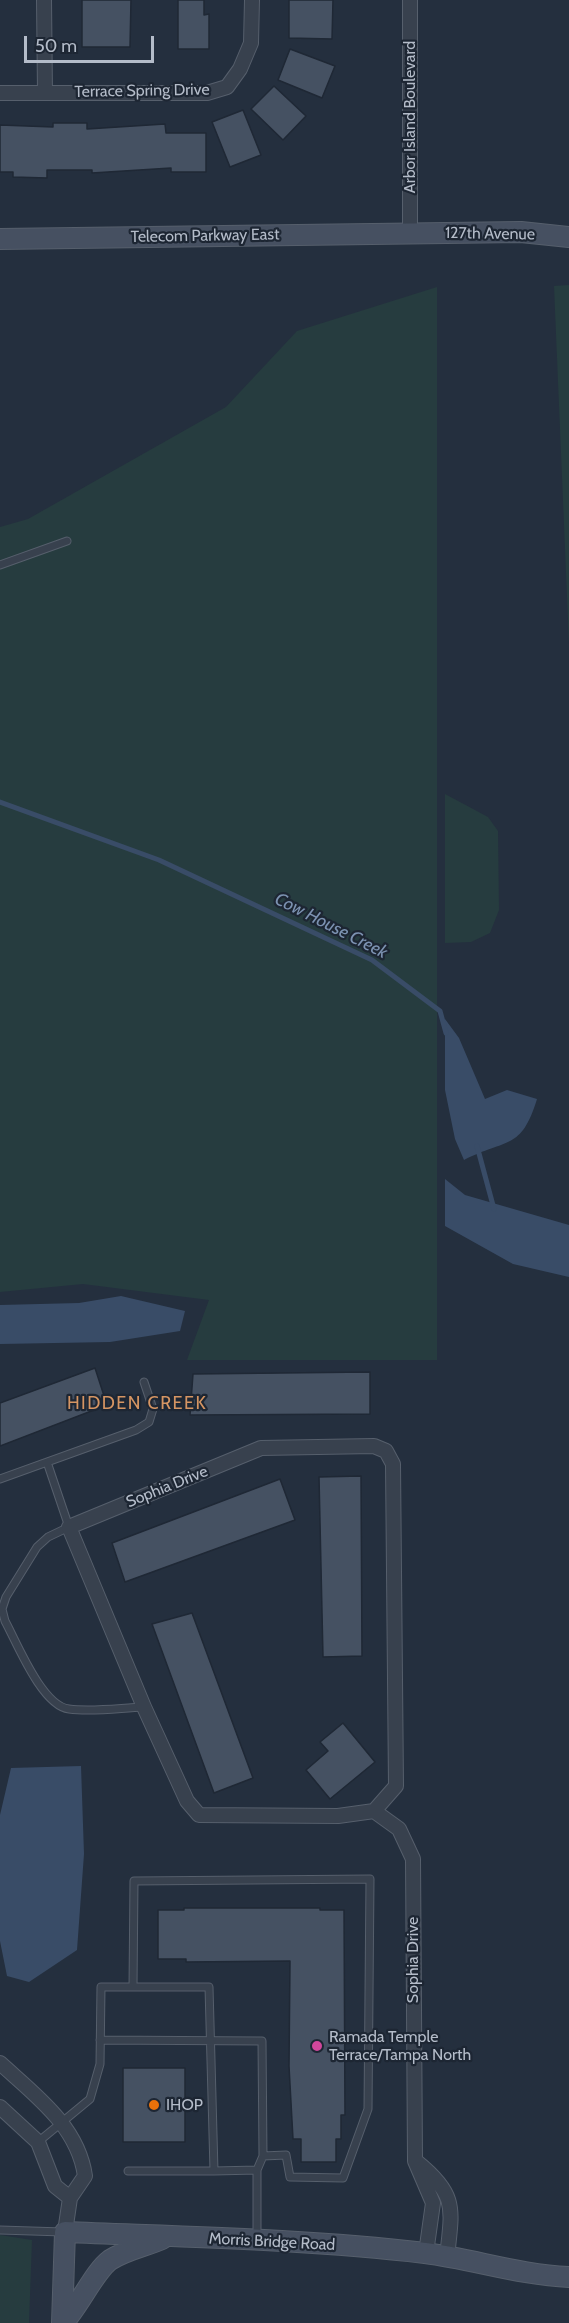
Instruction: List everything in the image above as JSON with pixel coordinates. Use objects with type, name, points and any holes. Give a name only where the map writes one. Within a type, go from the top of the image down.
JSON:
[{"type":"street","points":[[44,0],[45,93]]},
{"type":"street","name":"Terrace Spring Drive","points":[[0,93],[207,93],[227,87],[240,69],[251,43],[252,0]]},
{"type":"street","name":"Arbor Island Boulevard","points":[[410,0],[410,234]]},
{"type":"street","name":"127th Avenue","points":[[410,234],[521,232],[569,237]]},
{"type":"street","name":"Telecom Parkway East","points":[[0,239],[410,234]]},
{"type":"street","name":"Sophia Drive","points":[[69,1527],[261,1448],[374,1446],[387,1451],[393,1464],[396,1786],[374,1811],[399,1829],[413,1859],[415,2161],[433,2203],[426,2253]]},
{"type":"street","points":[[69,1527],[144,1707],[187,1801],[199,1815],[338,1816],[374,1811]]},
{"type":"street","points":[[0,2063],[63,2122],[83,2166],[85,2176],[70,2198],[65,2232],[63,2323]]},
{"type":"street","points":[[0,2107],[38,2142],[54,2186],[70,2198]]},
{"type":"street","points":[[415,2161],[437,2178],[453,2207],[447,2257]]},
{"type":"street","name":"Morris Bridge Road","points":[[65,2232],[257,2240],[426,2253],[546,2276],[569,2277]]},
{"type":"street","points":[[63,2323],[77,2308],[96,2276],[110,2261],[170,2236]]},
{"type":"lane","points":[[0,565],[67,541]]},
{"type":"lane","points":[[0,1479],[136,1430],[149,1422],[153,1409],[144,1382]]},
{"type":"lane","points":[[47,1462],[69,1527],[48,1537],[37,1547],[6,1597],[2,1609],[5,1621],[43,1691],[53,1702],[67,1709],[144,1707]]},
{"type":"lane","points":[[133,1987],[134,1881],[370,1879],[368,2109],[343,2178],[290,2177],[286,2155],[263,2156]]},
{"type":"lane","points":[[38,2142],[90,2098],[100,2064],[101,1987],[209,1987],[214,2171]]},
{"type":"lane","points":[[100,2040],[262,2041],[263,2156],[257,2170],[257,2240]]},
{"type":"lane","points":[[128,2171],[257,2170]]},
{"type":"lane","points":[[0,2230],[65,2232]]},
{"type":"green space","points":[[569,285],[569,644],[554,286]]},
{"type":"green space","points":[[437,287],[437,1360],[187,1360],[209,1300],[83,1284],[0,1292],[0,527],[28,519],[226,407],[297,331]]},
{"type":"green space","points":[[445,794],[488,817],[498,831],[499,910],[490,933],[471,942],[445,943]]},
{"type":"green space","points":[[0,2235],[32,2240],[29,2323],[0,2323]]},
{"type":"water","points":[[445,1019],[459,1038],[485,1099],[507,1090],[537,1099],[525,1127],[511,1141],[464,1160],[455,1139],[445,1090]]},
{"type":"water","points":[[445,1179],[465,1195],[569,1225],[569,1277],[513,1264],[445,1226]]},
{"type":"water","points":[[121,1296],[185,1311],[180,1331],[110,1342],[0,1344],[0,1305],[79,1303]]},
{"type":"water","points":[[81,1766],[84,1854],[77,1950],[29,1982],[7,1976],[0,1941],[0,1815],[11,1768]]},
{"type":"building","points":[[82,0],[131,0],[130,47],[82,47]]},
{"type":"building","points":[[178,0],[204,0],[204,15],[209,14],[209,49],[178,49]]},
{"type":"building","points":[[289,0],[333,0],[332,39],[289,38]]},
{"type":"building","points":[[290,49],[335,66],[322,98],[278,80]]},
{"type":"building","points":[[274,86],[306,116],[283,140],[251,109]]},
{"type":"building","points":[[243,110],[261,155],[230,167],[212,122]]},
{"type":"building","points":[[53,123],[87,123],[87,129],[165,124],[166,133],[206,133],[206,172],[171,172],[171,168],[92,173],[92,170],[47,170],[47,178],[13,177],[13,172],[0,172],[0,125],[53,127]]},
{"type":"building","points":[[95,1368],[107,1405],[0,1446],[0,1403]]},
{"type":"building","points":[[370,1372],[370,1414],[190,1415],[193,1374]]},
{"type":"building","points":[[361,1476],[362,1656],[323,1657],[319,1477]]},
{"type":"building","points":[[280,1479],[295,1520],[125,1582],[112,1543]]},
{"type":"building","points":[[192,1613],[253,1778],[214,1793],[152,1624]]},
{"type":"building","points":[[343,1723],[375,1762],[330,1799],[306,1770],[328,1751],[320,1742]]},
{"type":"building","name":"Ramada Temple Terrace/Tampa North","points":[[184,1908],[344,1910],[345,2115],[341,2115],[341,2139],[336,2139],[336,2162],[301,2162],[301,2139],[293,2139],[289,2066],[290,1961],[186,1962],[186,1959],[158,1959],[158,1910],[184,1910]]},
{"type":"building","name":"IHOP","points":[[123,2068],[185,2068],[185,2142],[123,2142]]},
{"type":"waterway","name":"Cow House Creek","points":[[0,802],[159,860],[372,960],[440,1011],[446,1033]]},
{"type":"waterway","name":"Cow House Creek","points":[[477,1146],[494,1209]]},
{"type":"place","name":"Ramada Temple Terrace/Tampa North","points":[[317,2046]]},
{"type":"place","name":"IHOP","points":[[154,2105]]},
{"type":"district","name":"HIDDEN CREEK","points":[[137,1404]]}]
